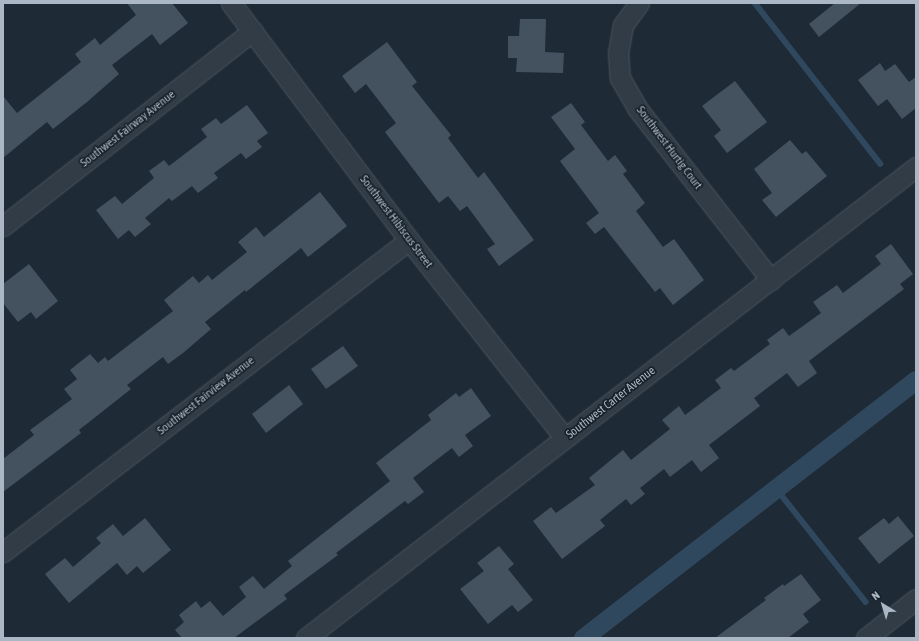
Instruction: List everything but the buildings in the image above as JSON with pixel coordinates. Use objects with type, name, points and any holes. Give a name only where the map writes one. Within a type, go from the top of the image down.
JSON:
[{"type":"street","name":"Southwest Hibiscus Street","points":[[231,3],[409,240],[565,438]]},
{"type":"street","name":"Southwest Hurtig Court","points":[[639,3],[623,25],[618,52],[620,78],[638,108],[771,280]]},
{"type":"street","name":"Southwest Fairway Avenue","points":[[3,226],[253,31]]},
{"type":"street","name":"Southwest Carter Avenue","points":[[306,638],[916,167]]},
{"type":"street","name":"Southwest Fairview Avenue","points":[[3,552],[409,240]]},
{"type":"street","points":[[866,638],[916,599]]},
{"type":"waterway","points":[[755,3],[881,164]]},
{"type":"waterway","points":[[583,638],[916,380]]},
{"type":"waterway","points":[[776,488],[866,602]]}]
